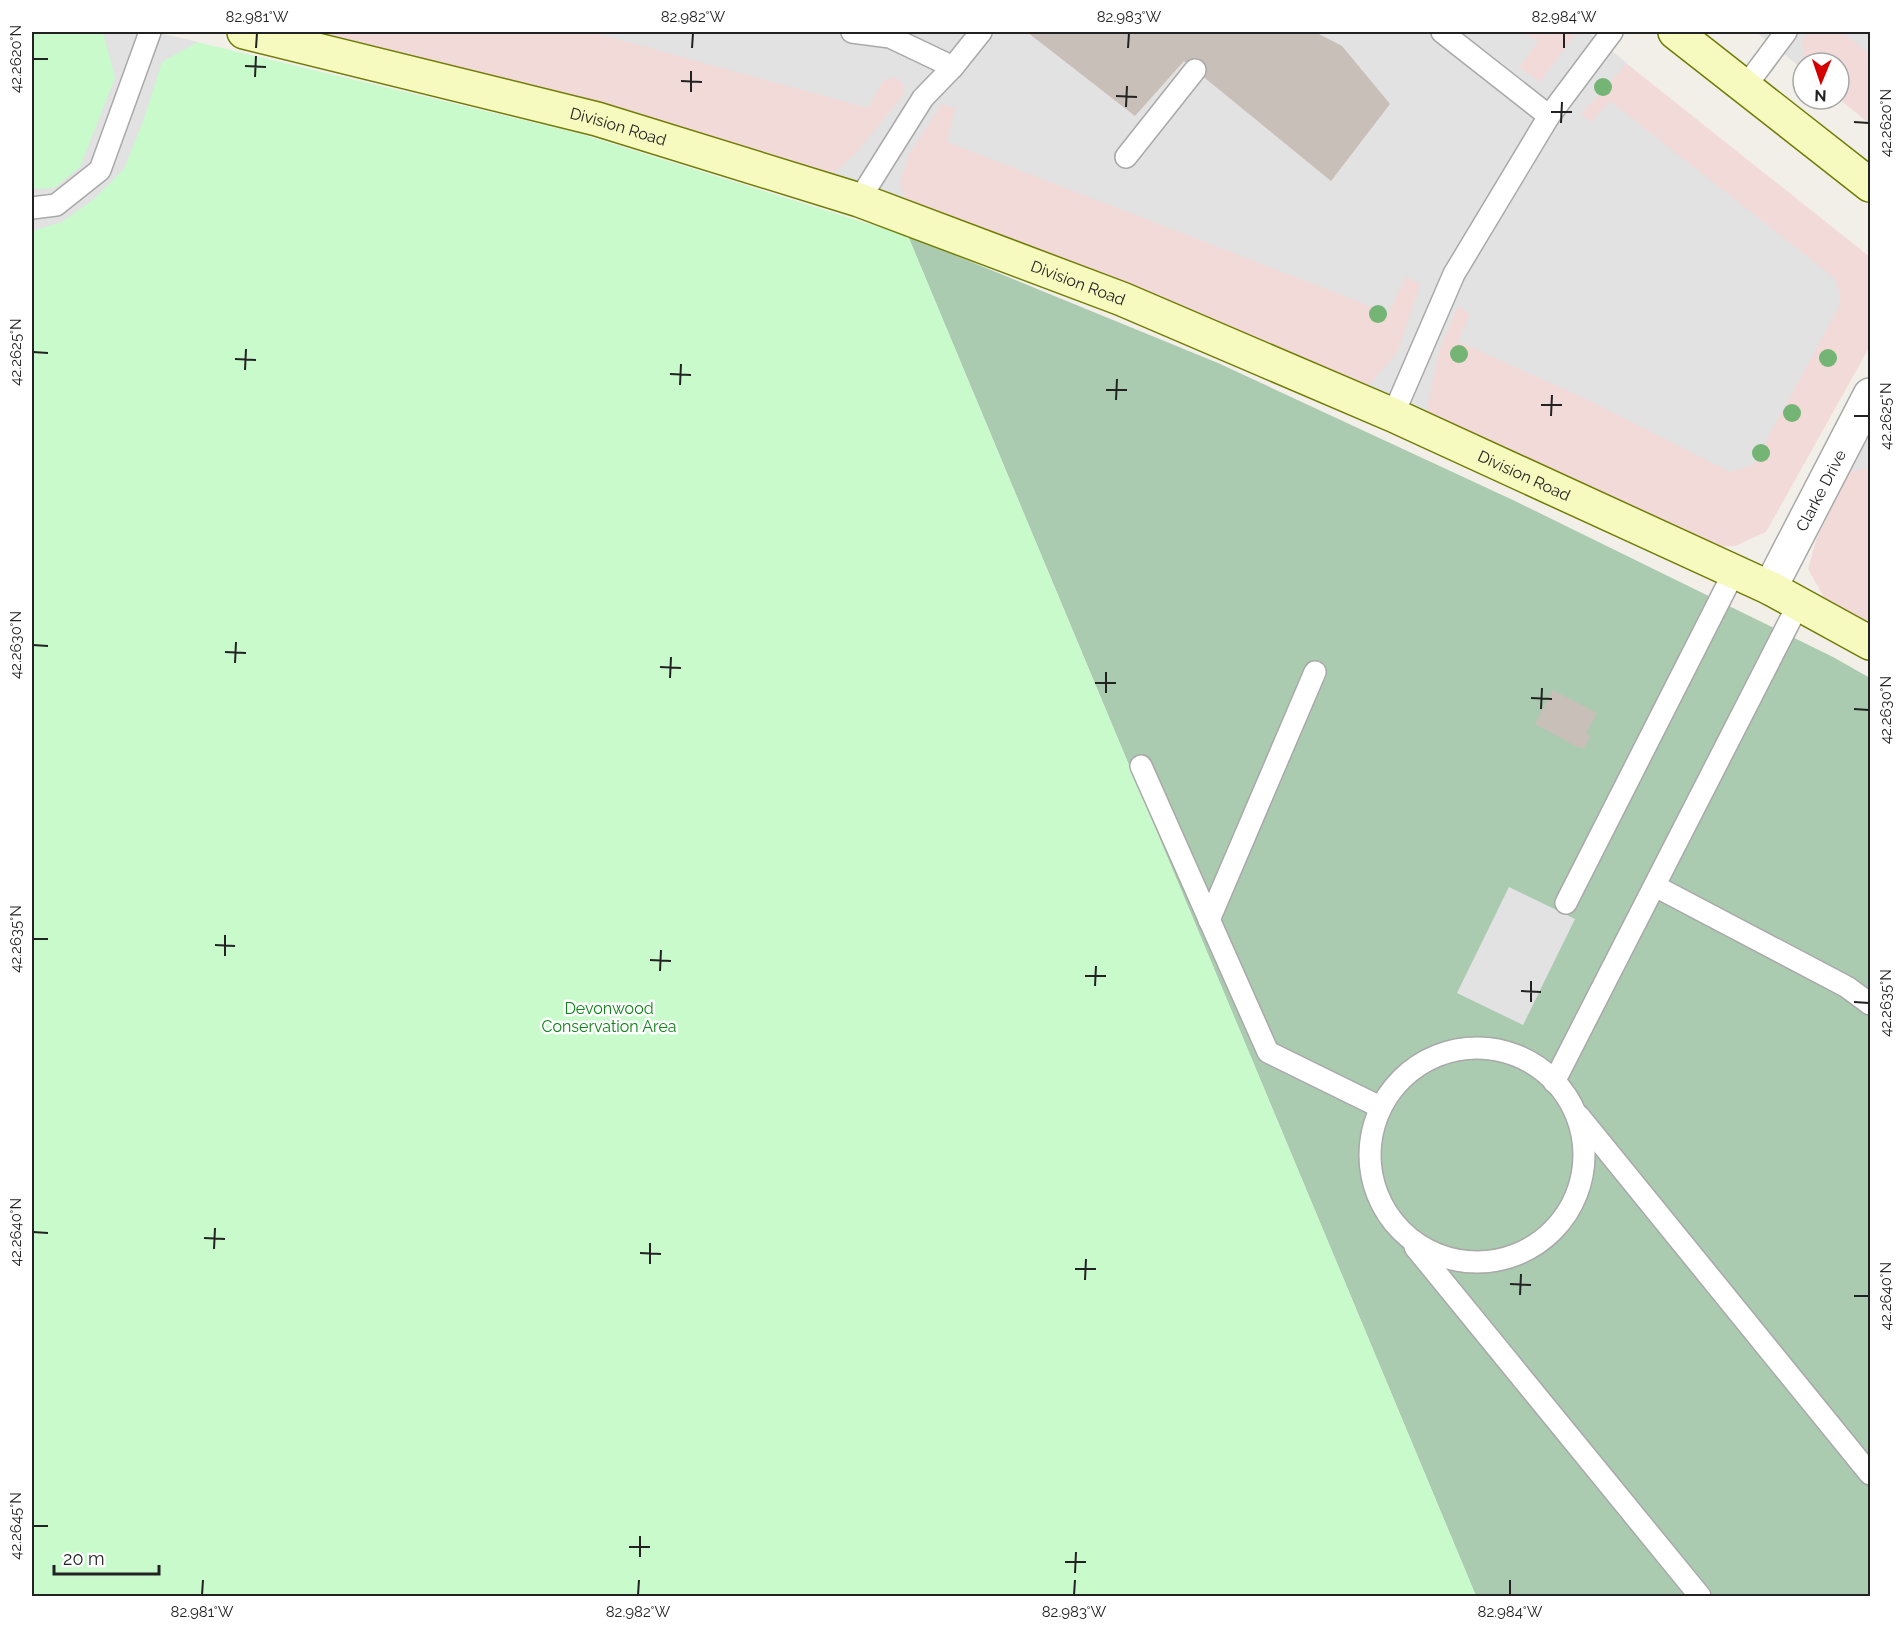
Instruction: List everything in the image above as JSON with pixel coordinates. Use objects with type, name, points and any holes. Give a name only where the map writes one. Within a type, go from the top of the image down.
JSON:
[{"type":"main road","name":"Division Road","points":[[244,32],[597,119],[859,200],[1122,298],[1393,415],[1770,588],[1870,643]]},
{"type":"main road","points":[[1675,32],[1870,185]]},
{"type":"street","name":"Clarke Drive","points":[[1770,588],[1862,433],[1870,395]]},
{"type":"lane","points":[[32,208],[56,205],[100,170],[150,32]]},
{"type":"lane","points":[[852,32],[891,37],[954,67]]},
{"type":"lane","points":[[859,200],[923,98],[954,67],[981,32]]},
{"type":"lane","points":[[1442,32],[1549,116]]},
{"type":"lane","points":[[1393,415],[1454,274],[1549,116],[1612,32]]},
{"type":"lane","points":[[1745,87],[1785,32]]},
{"type":"lane","points":[[1126,157],[1195,70]]},
{"type":"lane","points":[[1566,903],[1734,572]]},
{"type":"lane","points":[[1554,1082],[1799,603]]},
{"type":"lane","points":[[1209,920],[1315,672]]},
{"type":"lane","points":[[1141,766],[1268,1052],[1380,1107]]},
{"type":"lane","points":[[1654,886],[1847,987],[1870,1004]]},
{"type":"lane","points":[[1405,1235],[1435,1254],[1468,1261],[1503,1258],[1535,1245],[1560,1222],[1578,1191],[1585,1155],[1578,1120],[1561,1088],[1534,1064],[1501,1050],[1465,1048],[1431,1058],[1401,1078],[1380,1107],[1370,1142],[1371,1176],[1383,1208],[1405,1235],[1700,1596]]},
{"type":"lane","points":[[1571,1105],[1870,1474]]},
{"type":"shaded area","points":[[103,32],[155,32],[198,42],[162,62],[143,121],[124,169],[94,199],[62,222],[32,231],[32,189],[54,188],[80,167],[115,78]]},
{"type":"shaded area","points":[[303,32],[1587,32],[1870,257],[1870,346],[1766,532],[1735,546],[1712,547],[1412,405],[906,202]]},
{"type":"shaded area","points":[[591,32],[1027,32],[1135,116],[1184,61],[1331,181],[1390,104],[1342,46],[1315,32],[1525,32],[1538,42],[1519,67],[1540,82],[1577,32],[1587,32],[1627,63],[1581,114],[1591,122],[1610,101],[1832,276],[1837,284],[1840,305],[1753,465],[1730,472],[1590,401],[1458,341],[1470,314],[1458,306],[1440,348],[1426,412],[1367,387],[1397,353],[1420,285],[1406,276],[1388,313],[947,142],[955,108],[942,104],[909,154],[900,183],[906,202],[827,179],[855,154],[904,94],[903,84],[895,77],[883,81],[868,108]]},
{"type":"shaded area","points":[[1756,32],[1870,32],[1870,124],[1851,109],[1851,51],[1791,51],[1791,60]]},
{"type":"shaded area","points":[[1756,32],[1808,32],[1802,41],[1803,51],[1791,51],[1791,60]]},
{"type":"shaded area","points":[[1842,32],[1870,32],[1870,54]]},
{"type":"shaded area","points":[[1870,434],[1870,633],[1826,601],[1808,569],[1816,540]]},
{"type":"shaded area","points":[[1870,434],[1870,468],[1849,472]]},
{"type":"shaded area","points":[[1509,887],[1575,919],[1523,1025],[1457,993]]},
{"type":"green space","name":"Devonwood Conservation Area","points":[[32,32],[155,32],[581,134],[908,236],[1476,1596],[32,1596]]},
{"type":"green space","points":[[908,236],[1218,363],[1515,501],[1833,657],[1870,678],[1870,1596],[1476,1596]]},
{"type":"building","points":[[1027,32],[1315,32],[1342,46],[1390,104],[1331,181],[1184,61],[1135,116]]},
{"type":"building","points":[[1553,690],[1597,713],[1586,734],[1591,736],[1584,748],[1579,748],[1535,724]]}]
